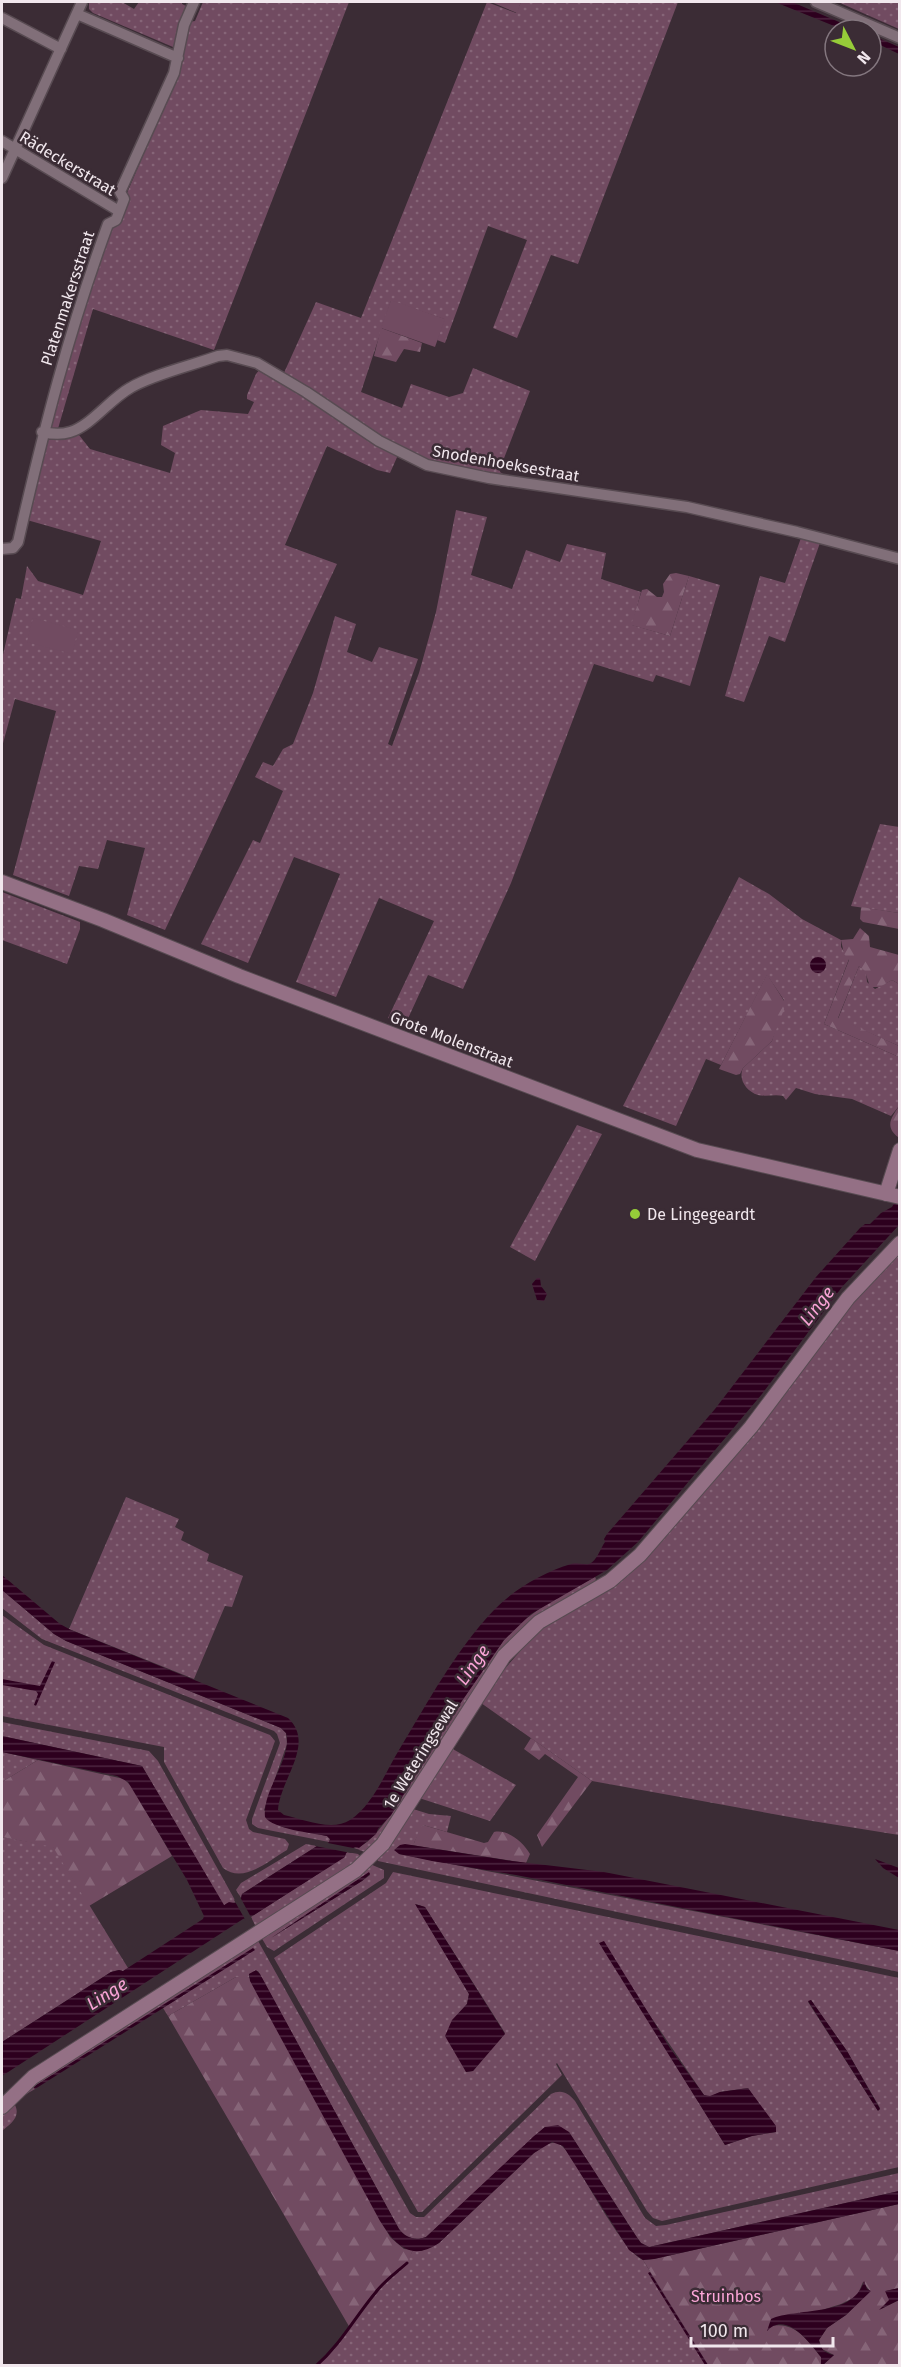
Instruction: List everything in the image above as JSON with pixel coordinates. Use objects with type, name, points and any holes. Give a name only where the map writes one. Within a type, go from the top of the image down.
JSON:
[{"type":"street","points":[[2,178],[82,2]]},
{"type":"street","name":"Platenmakersstraat","points":[[2,549],[13,548],[18,542],[42,432],[83,292],[108,224],[116,220],[124,199],[120,192],[170,82],[178,58],[184,25],[194,2]]},
{"type":"street","points":[[816,2],[900,38]]},
{"type":"street","points":[[77,14],[178,58]]},
{"type":"street","points":[[2,18],[61,49]]},
{"type":"street","name":"Rädeckerstraat","points":[[2,141],[119,211]]},
{"type":"street","name":"Snodenhoeksestraat","points":[[42,432],[70,433],[93,417],[116,396],[134,386],[218,356],[227,355],[257,363],[306,392],[379,441],[427,465],[489,478],[687,507],[797,532],[900,559]]},
{"type":"street","name":"Grote Molenstraat","points":[[2,882],[103,920],[239,976],[697,1150],[893,1196]]},
{"type":"street","points":[[893,1196],[900,1150]]},
{"type":"street","name":"1e Weteringsewal","points":[[2,2107],[33,2078],[356,1870],[369,1859],[393,1828],[474,1699],[504,1656],[539,1622],[610,1581],[640,1555],[751,1427],[848,1298],[900,1243]]},
{"type":"green space","points":[[89,2],[122,2],[134,9],[139,2],[182,2],[188,7],[173,47],[93,13],[89,9]]},
{"type":"green space","points":[[203,2],[349,2],[214,350],[93,309],[57,432],[50,429],[49,423],[96,266],[181,66],[189,22],[195,21]]},
{"type":"green space","points":[[487,2],[516,13],[521,2],[678,2],[578,264],[551,255],[517,338],[493,328],[527,240],[488,226],[445,343],[437,340],[444,319],[391,301],[361,392],[402,408],[411,384],[449,397],[463,393],[473,368],[530,391],[501,466],[500,472],[503,474],[472,471],[442,464],[414,453],[360,425],[283,375],[316,302],[361,318]]},
{"type":"green space","points":[[491,2],[521,2],[517,13]]},
{"type":"green space","points":[[838,2],[899,2],[899,29],[883,22],[883,18],[874,18]]},
{"type":"green space","points":[[391,300],[445,319],[435,347],[381,328]]},
{"type":"green space","points":[[381,328],[422,343],[420,352],[404,349],[396,362],[374,356]]},
{"type":"green space","points":[[260,369],[398,455],[390,473],[377,470],[327,446],[285,545],[337,564],[165,930],[127,915],[145,848],[107,840],[98,869],[79,866],[69,896],[13,875],[56,711],[15,699],[2,747],[2,659],[16,598],[21,599],[27,566],[38,581],[83,595],[101,541],[27,520],[46,440],[79,435],[90,449],[170,473],[175,453],[161,445],[163,426],[201,410],[248,414],[254,402],[247,399],[247,395]]},
{"type":"green space","points":[[456,510],[487,517],[471,575],[512,589],[526,550],[560,562],[567,544],[606,553],[601,579],[641,592],[632,625],[670,636],[689,576],[720,585],[690,686],[656,675],[653,682],[594,664],[511,883],[463,989],[428,975],[405,1025],[388,1018],[434,921],[379,898],[336,997],[296,982],[340,874],[294,857],[248,963],[201,944],[253,840],[260,843],[283,791],[255,777],[263,762],[273,766],[283,749],[293,744],[313,693],[335,616],[356,624],[347,652],[372,662],[379,647],[418,659],[388,744],[392,746],[419,673],[436,612]]},
{"type":"green space","points":[[802,535],[821,540],[785,642],[769,636],[744,702],[725,696],[760,576],[785,583]]},
{"type":"green space","points":[[670,574],[689,576],[670,636],[631,625],[642,590],[647,589],[657,597],[662,597],[663,584]]},
{"type":"green space","points":[[33,618],[78,630],[72,654],[27,642]]},
{"type":"green space","points":[[880,824],[899,827],[899,913],[851,906]]},
{"type":"green space","points":[[739,877],[769,894],[802,919],[841,940],[841,947],[849,959],[824,1024],[899,1057],[899,1106],[891,1116],[852,1099],[815,1094],[796,1088],[786,1100],[783,1096],[758,1095],[747,1088],[742,1080],[743,1068],[772,1041],[784,1000],[767,975],[721,1065],[706,1059],[676,1126],[623,1106]]},
{"type":"green space","points":[[2,892],[80,922],[80,929],[67,964],[2,940]]},
{"type":"green space","points":[[861,907],[899,913],[899,929],[863,922],[860,919]]},
{"type":"green space","points":[[860,928],[869,936],[870,947],[899,955],[899,984],[892,980],[880,987],[870,987],[865,971],[859,966],[838,1018],[899,1046],[899,1057],[824,1024],[849,960],[844,954],[841,940],[853,939]]},
{"type":"green space","points":[[859,966],[866,971],[867,982],[875,989],[892,980],[899,984],[899,1046],[838,1019]]},
{"type":"green space","points":[[767,974],[786,1004],[772,1041],[743,1068],[740,1074],[736,1075],[719,1069]]},
{"type":"green space","points":[[899,1106],[898,1137],[890,1125]]},
{"type":"green space","points":[[577,1125],[602,1134],[535,1261],[510,1247]]},
{"type":"green space","points":[[899,1254],[899,1835],[592,1781],[481,1703],[502,1672],[535,1634],[557,1616],[631,1572],[842,1312]]},
{"type":"green space","points":[[126,1497],[179,1519],[175,1527],[184,1532],[181,1540],[209,1554],[207,1561],[243,1576],[232,1607],[225,1606],[194,1679],[69,1629]]},
{"type":"green space","points":[[595,1577],[591,1587],[526,1626],[402,1808],[368,1853],[353,1848],[370,1840],[391,1815],[455,1711],[504,1640],[519,1624],[546,1604]]},
{"type":"green space","points":[[2,1590],[54,1634],[66,1641],[281,1728],[286,1733],[287,1744],[264,1810],[276,1824],[327,1836],[330,1839],[329,1842],[258,1828],[252,1824],[280,1743],[274,1731],[42,1639],[2,1608]]},
{"type":"green space","points":[[2,1615],[44,1645],[270,1735],[275,1741],[246,1820],[249,1829],[253,1832],[285,1839],[289,1844],[287,1850],[256,1869],[239,1873],[231,1872],[223,1868],[164,1762],[164,1747],[2,1716]]},
{"type":"green space","points":[[2,1722],[149,1751],[158,1761],[236,1902],[224,1906],[142,1766],[2,1736]]},
{"type":"green space","points":[[531,1738],[592,1781],[542,1847],[537,1835],[578,1777],[545,1754],[539,1760],[524,1749]]},
{"type":"green space","points":[[451,1748],[516,1785],[490,1821],[419,1798]]},
{"type":"green space","points":[[2,1752],[38,1760],[2,1782]]},
{"type":"green space","points":[[38,1760],[124,1779],[132,1787],[172,1856],[89,1906],[53,1847],[2,1837],[2,1782]]},
{"type":"green space","points":[[413,1809],[429,1814],[451,1816],[447,1832],[423,1825],[414,1843],[399,1854],[899,1951],[899,1972],[378,1861],[377,1858]]},
{"type":"green space","points":[[423,1825],[484,1843],[488,1842],[494,1832],[505,1832],[519,1841],[530,1854],[526,1863],[405,1844],[414,1843]]},
{"type":"green space","points":[[2,1837],[53,1846],[128,1968],[111,1972],[2,2042]]},
{"type":"green space","points":[[306,1844],[317,1846],[242,1894],[241,1898],[236,1890],[241,1883]]},
{"type":"green space","points":[[347,1852],[358,1854],[362,1858],[256,1927],[251,1917],[344,1857]]},
{"type":"green space","points":[[370,1864],[384,1870],[384,1878],[274,1951],[267,1947],[261,1937]],"holes":[[[369,1873],[370,1875],[362,1881],[271,1938]]]},
{"type":"green space","points":[[393,1872],[899,1978],[899,2167],[662,2221],[653,2218],[647,2211],[557,2063],[562,2075],[422,2212],[418,2212],[274,1958],[386,1883]],"holes":[[[416,1904],[425,1907],[505,2033],[473,2071],[466,2072],[453,2020],[467,2004],[469,1994]],[[600,1942],[704,2095],[710,2097],[720,2092],[748,2088],[776,2132],[752,2136],[725,2145]],[[811,2000],[847,2051],[880,2108],[878,2111],[808,2002]]]},
{"type":"green space","points":[[257,1939],[410,2213],[416,2217],[424,2217],[551,2094],[558,2092],[567,2094],[575,2101],[645,2218],[656,2226],[899,2173],[899,2191],[649,2247],[641,2243],[636,2236],[569,2132],[545,2127],[426,2237],[411,2238],[399,2229],[258,1971],[249,1974],[249,1977],[236,1977],[168,2016],[163,2008],[254,1950],[23,2096],[25,2089]]},
{"type":"green space","points":[[236,1977],[249,1977],[390,2237],[404,2249],[413,2250],[407,2263],[377,2290],[350,2328],[168,2016]]},
{"type":"green space","points":[[10,2105],[15,2105],[16,2117],[2,2131],[2,2114]]},
{"type":"green space","points":[[557,2142],[569,2155],[626,2244],[643,2260],[708,2365],[316,2366],[341,2340],[375,2292],[405,2263],[413,2250],[421,2251],[439,2243],[534,2153],[547,2144]]},
{"type":"green space","name":"Struinbos","points":[[899,2204],[899,2288],[886,2291],[890,2300],[881,2309],[899,2300],[899,2365],[823,2365],[834,2355],[822,2349],[819,2340],[827,2328],[846,2315],[870,2291],[863,2282],[857,2296],[841,2304],[771,2326],[787,2326],[800,2333],[821,2357],[821,2365],[708,2365],[643,2260],[654,2259]]},
{"type":"water","points":[[775,2],[792,2],[830,18],[823,18],[823,21]]},
{"type":"water","points":[[883,40],[899,47],[899,54],[883,46]]},
{"type":"water","points":[[818,957],[824,959],[826,965],[824,971],[818,973],[812,971],[810,965],[812,959]]},
{"type":"water","name":"Linge","points":[[899,1194],[899,1225],[842,1287],[762,1394],[638,1542],[607,1570],[531,1614],[504,1640],[455,1711],[391,1815],[376,1834],[359,1848],[355,1847],[346,1853],[345,1857],[254,1915],[243,1919],[2,2076],[2,2042],[111,1972],[123,1971],[203,1919],[204,1916],[187,1880],[128,1782],[117,1776],[2,1752],[2,1736],[142,1766],[224,1905],[229,1902],[235,1903],[242,1894],[317,1846],[322,1847],[330,1839],[327,1836],[276,1825],[265,1817],[268,1796],[282,1763],[287,1743],[286,1733],[281,1728],[66,1641],[54,1634],[2,1590],[2,1575],[60,1624],[71,1630],[288,1718],[296,1728],[299,1739],[298,1750],[280,1798],[278,1810],[284,1815],[317,1824],[343,1823],[358,1814],[372,1797],[443,1677],[467,1642],[494,1610],[530,1582],[550,1572],[575,1563],[589,1564],[594,1560],[607,1534],[715,1409],[816,1277],[860,1228],[865,1224],[870,1224],[881,1213],[892,1207]]},
{"type":"water","points":[[540,1278],[541,1286],[547,1294],[544,1301],[537,1300],[532,1284]]},
{"type":"water","points":[[52,1661],[55,1662],[36,1706],[34,1705],[38,1694],[36,1691],[2,1685],[2,1679],[40,1686]]},
{"type":"water","points":[[405,1844],[512,1861],[604,1872],[899,1930],[899,1951],[516,1875],[432,1861],[399,1854],[394,1850]]},
{"type":"water","points":[[875,1859],[899,1868],[899,1878],[883,1868]]},
{"type":"water","points":[[369,1872],[370,1874],[362,1881],[271,1938]]},
{"type":"water","points":[[415,1904],[425,1907],[505,2034],[473,2071],[466,2072],[445,2036],[452,2020],[467,2004],[469,1994]]},
{"type":"water","points":[[604,1941],[670,2048],[704,2095],[710,2096],[720,2092],[748,2088],[776,2126],[776,2132],[752,2136],[725,2145],[599,1943]]},
{"type":"water","points":[[253,1948],[255,1950],[35,2089],[33,2087]]},
{"type":"water","points":[[256,1970],[399,2229],[411,2238],[426,2237],[534,2136],[545,2127],[558,2125],[569,2132],[636,2236],[641,2243],[649,2247],[899,2191],[899,2204],[643,2260],[629,2250],[563,2146],[552,2142],[534,2153],[439,2243],[420,2251],[412,2251],[398,2244],[380,2221],[250,1981],[249,1974]]},
{"type":"water","points":[[811,2000],[847,2051],[880,2109],[878,2111],[808,2001]]},
{"type":"water","points":[[650,2272],[708,2365],[705,2365],[648,2273]]},
{"type":"water","points":[[864,2281],[867,2289],[871,2291],[846,2315],[827,2328],[819,2340],[824,2350],[834,2355],[823,2365],[821,2365],[821,2357],[811,2344],[790,2326],[782,2324],[767,2331],[771,2319],[837,2306],[849,2301],[858,2293]]},
{"type":"water","points":[[899,2288],[899,2300],[879,2310],[889,2300],[885,2291]]},
{"type":"pier","points":[[323,1842],[360,1850],[351,1853],[315,1846],[316,1843]]},
{"type":"pier","points":[[239,1895],[252,1919],[249,1921],[246,1921],[234,1900]]},
{"type":"waterway","points":[[316,2366],[340,2340],[379,2288],[407,2263]]},
{"type":"place","name":"De Lingegeardt","points":[[635,1214]]}]
